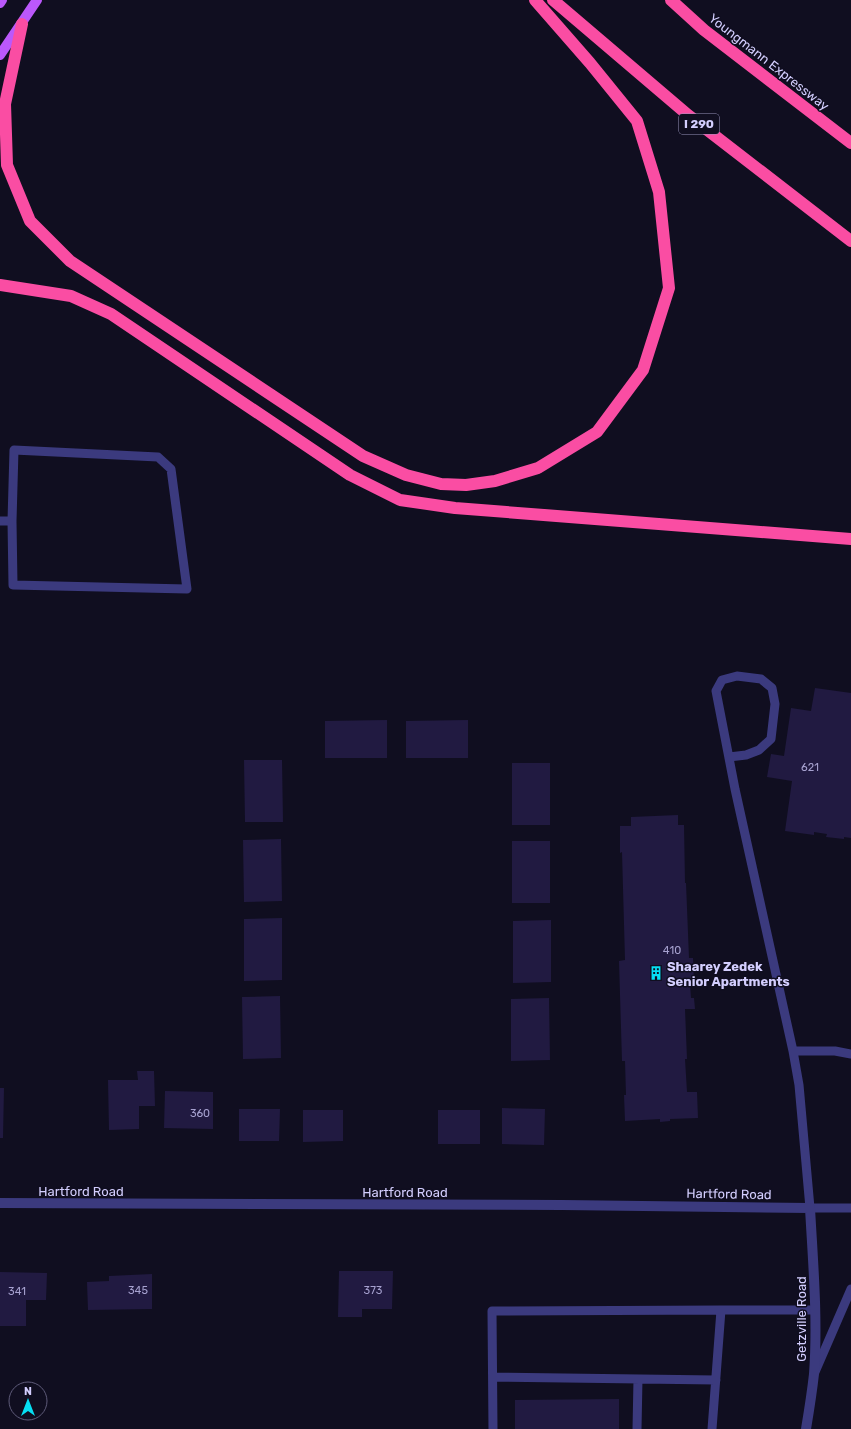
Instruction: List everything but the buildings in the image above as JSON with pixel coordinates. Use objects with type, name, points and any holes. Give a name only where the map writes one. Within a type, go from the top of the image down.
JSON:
[{"type":"highway","points":[[22,24],[5,104],[7,166],[30,221],[70,261],[364,456],[406,475],[441,484],[466,485],[495,481],[538,468],[597,432],[643,370],[669,288],[659,192],[637,121],[536,0]]},
{"type":"highway","name":"I 290","points":[[553,0],[688,115],[851,241]]},
{"type":"highway","name":"Youngmann Expressway","points":[[671,0],[704,30],[851,143]]},
{"type":"highway","points":[[0,285],[71,296],[111,314],[350,475],[400,500],[462,508],[851,539]]},
{"type":"main road","points":[[0,55],[37,0]]},
{"type":"street","name":"Hartford Road","points":[[0,1203],[562,1205],[810,1208]]},
{"type":"street","name":"Getzville Road","points":[[806,1429],[814,1375],[815,1337],[810,1208]]},
{"type":"lane","points":[[14,450],[158,457],[171,469],[187,588],[13,585],[12,521],[14,450]]},
{"type":"lane","points":[[0,521],[12,521]]},
{"type":"lane","points":[[729,757],[746,755],[759,750],[771,739],[775,704],[772,688],[761,679],[738,676],[722,680],[716,692],[729,757],[793,1051],[799,1085],[810,1208],[851,1208]]},
{"type":"lane","points":[[793,1051],[835,1051],[851,1054]]},
{"type":"lane","points":[[814,1375],[851,1289]]},
{"type":"lane","points":[[712,1429],[721,1310]]},
{"type":"lane","points":[[493,1429],[492,1311],[815,1310]]},
{"type":"lane","points":[[493,1377],[716,1380]]},
{"type":"lane","points":[[637,1429],[638,1378]]},
{"type":"place","name":"Shaarey Zedek Senior Apartments","points":[[656,973]]}]
